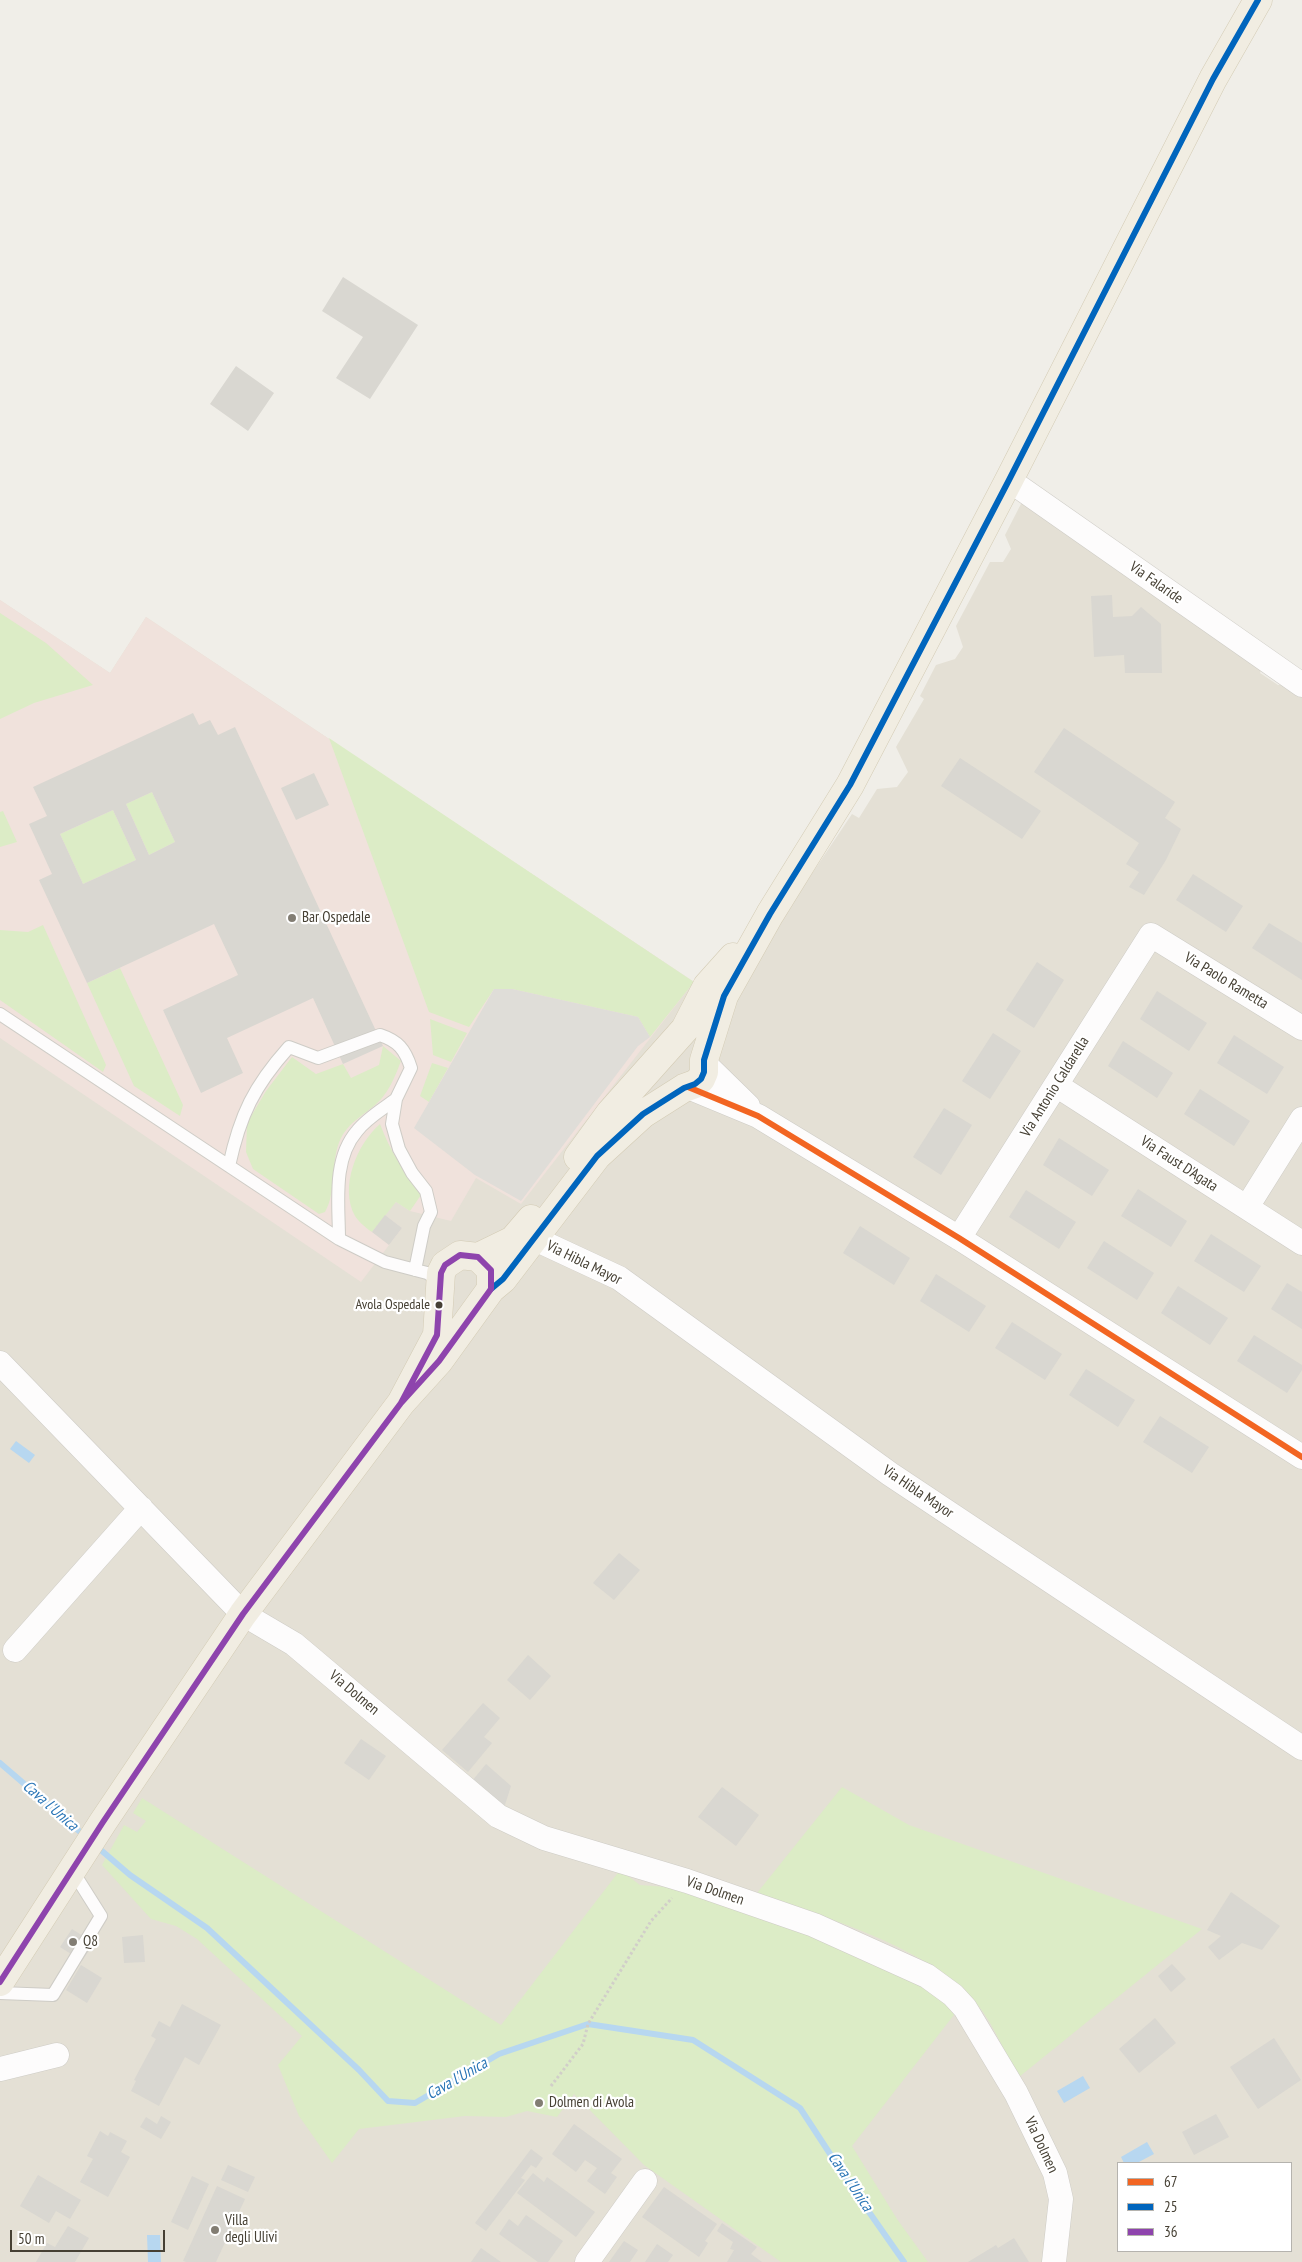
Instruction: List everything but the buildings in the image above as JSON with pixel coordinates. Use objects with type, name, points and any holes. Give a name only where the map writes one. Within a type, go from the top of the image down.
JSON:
[{"type":"main road","points":[[0,1982],[103,1822],[243,1614],[402,1403],[439,1361],[486,1296],[503,1279],[597,1156],[643,1114],[701,1079],[704,1062],[724,996],[770,914],[850,785],[1009,480],[1213,79],[1258,0]]},
{"type":"main road","points":[[478,1257],[513,1240],[610,1113],[685,1029],[707,986],[770,914]]},
{"type":"main road","points":[[686,1088],[670,1085],[661,1075],[660,1060],[665,1051],[674,1045],[688,1044],[698,1050],[704,1062]]},
{"type":"main road","points":[[469,1254],[478,1257],[491,1270],[486,1296],[466,1308],[458,1306],[445,1297],[432,1280],[441,1273],[452,1259],[469,1254]]},
{"type":"main road","points":[[402,1403],[437,1336],[432,1280]]},
{"type":"street","name":"Via Falaride","points":[[1009,480],[1302,685]]},
{"type":"street","name":"Via Paolo Rametta","points":[[1150,935],[1302,1028]]},
{"type":"street","name":"Via Antonio Caldarella","points":[[959,1238],[1150,935]]},
{"type":"street","points":[[704,1062],[758,1116]]},
{"type":"street","name":"Via Faust D'Agata","points":[[1056,1085],[1302,1242]]},
{"type":"street","points":[[686,1088],[758,1116],[959,1238],[1302,1457]]},
{"type":"street","points":[[1247,1207],[1302,1119]]},
{"type":"street","name":"Via Hibla Mayor","points":[[533,1238],[619,1278],[890,1474],[1302,1748]]},
{"type":"street","name":"Via Dolmen","points":[[0,1363],[243,1614],[294,1644],[498,1816],[544,1838],[688,1881],[814,1925],[927,1976],[966,2008],[1016,2093],[1055,2173],[1061,2199],[1054,2262]]},
{"type":"street","points":[[16,1650],[141,1508]]},
{"type":"street","points":[[0,2069],[57,2055]]},
{"type":"street","points":[[587,2262],[645,2181]]},
{"type":"lane","points":[[0,1014],[229,1166],[339,1239],[385,1262],[432,1280],[424,1226],[431,1212],[426,1191],[412,1173],[399,1149],[392,1124],[396,1099],[410,1068],[403,1048],[394,1040],[380,1034],[318,1058],[289,1047],[271,1068],[251,1097],[236,1132],[229,1166]]},
{"type":"lane","points":[[339,1239],[339,1174],[344,1150],[357,1130],[396,1099]]},
{"type":"lane","points":[[0,1993],[53,1994],[101,1916],[77,1863]]},
{"type":"path","points":[[552,2086],[583,2044],[588,2024],[651,1922],[688,1881]]},
{"type":"shaded area","points":[[1023,500],[1263,665],[1260,673],[1278,685],[1286,684],[1302,696],[1302,2262],[0,2262],[0,600],[110,673],[146,617],[694,982],[762,948],[852,814],[859,818],[877,789],[897,787],[908,772],[896,747],[924,699],[920,696],[936,665],[955,659],[963,647],[956,626],[990,562],[1003,562],[1011,549],[1005,535]]},
{"type":"shaded area","points":[[0,600],[110,673],[146,617],[694,982],[521,1204],[476,1178],[451,1221],[410,1211],[396,1202],[385,1215],[402,1228],[361,1282],[0,1038]]},
{"type":"shaded area","points":[[494,989],[512,989],[638,1017],[650,1037],[638,1046],[521,1201],[475,1175],[414,1128]]},
{"type":"green space","points":[[0,613],[46,643],[93,685],[34,703],[0,719]]},
{"type":"green space","points":[[329,738],[694,982],[650,1037],[638,1017],[512,989],[494,989],[469,1027],[429,1012]]},
{"type":"green space","points":[[152,792],[175,842],[149,855],[126,804]]},
{"type":"green space","points":[[113,810],[136,860],[83,884],[60,834]]},
{"type":"green space","points":[[3,811],[17,842],[0,847],[0,812]]},
{"type":"green space","points":[[43,925],[106,1065],[103,1072],[0,1000],[0,930],[28,932]]},
{"type":"green space","points":[[120,968],[183,1105],[180,1116],[134,1086],[87,983]]},
{"type":"green space","points":[[430,1019],[467,1033],[451,1062],[433,1055]]},
{"type":"green space","points":[[383,1046],[401,1061],[391,1085],[382,1098],[355,1121],[341,1138],[336,1156],[329,1204],[325,1212],[319,1214],[253,1169],[246,1152],[247,1123],[266,1091],[292,1057],[316,1074],[343,1064],[351,1078],[379,1065]]},
{"type":"green space","points":[[432,1063],[448,1068],[429,1102],[420,1096]]},
{"type":"green space","points":[[380,1124],[398,1161],[421,1195],[410,1211],[396,1202],[372,1232],[355,1216],[349,1192],[350,1179],[358,1154],[364,1143]]},
{"type":"green space","points":[[842,1787],[909,1825],[1202,1929],[1019,2077],[989,2021],[977,2004],[957,1984],[932,1966],[905,1950],[875,1936],[757,1893]]},
{"type":"green space","points":[[142,1798],[501,2025],[620,1870],[640,1885],[666,1887],[752,1912],[920,1978],[957,2011],[852,2146],[897,2219],[928,2262],[781,2262],[644,2165],[574,2094],[557,2117],[527,2111],[506,2117],[465,2116],[359,2129],[332,2163],[299,2116],[278,2065],[302,2036],[197,1939],[176,1926],[151,1919],[102,1865],[124,1825],[137,1832],[146,1821],[133,1813]]},
{"type":"water","points":[[16,1441],[35,1455],[29,1463],[10,1449]]},
{"type":"water","points":[[1083,2076],[1090,2088],[1064,2103],[1057,2091]]},
{"type":"water","points":[[1147,2142],[1154,2154],[1139,2162],[1124,2162],[1121,2157]]},
{"type":"water","points":[[147,2235],[160,2235],[161,2262],[148,2262]]},
{"type":"waterway","name":"Cava l'Unica","points":[[0,1763],[86,1837]]},
{"type":"waterway","name":"Cava l'Unica","points":[[95,1845],[130,1875],[207,1928],[359,2070],[388,2101],[415,2103],[499,2054],[588,2024],[693,2040],[800,2108],[904,2262]]},
{"type":"transit line","name":"25","points":[[491,1289],[503,1279],[597,1156],[643,1114],[701,1079],[704,1072],[704,1060],[724,996],[770,914],[850,785],[1009,480],[1213,79],[1258,0]]},
{"type":"transit line","name":"67","points":[[688,1087],[758,1116],[959,1238],[1302,1457]]},
{"type":"transit line","name":"36","points":[[0,1982],[103,1822],[243,1614],[401,1403],[439,1361],[491,1289],[491,1270],[478,1257],[460,1255],[445,1265],[441,1273],[437,1335],[401,1403]]},
{"type":"place","name":"Bar Ospedale","points":[[292,918]]},
{"type":"place","name":"Avola Ospedale","points":[[439,1305]]},
{"type":"place","name":"Q8","points":[[73,1942]]},
{"type":"place","name":"Dolmen di Avola","points":[[539,2103]]},
{"type":"place","name":"Villa degli Ulivi","points":[[215,2230]]}]
